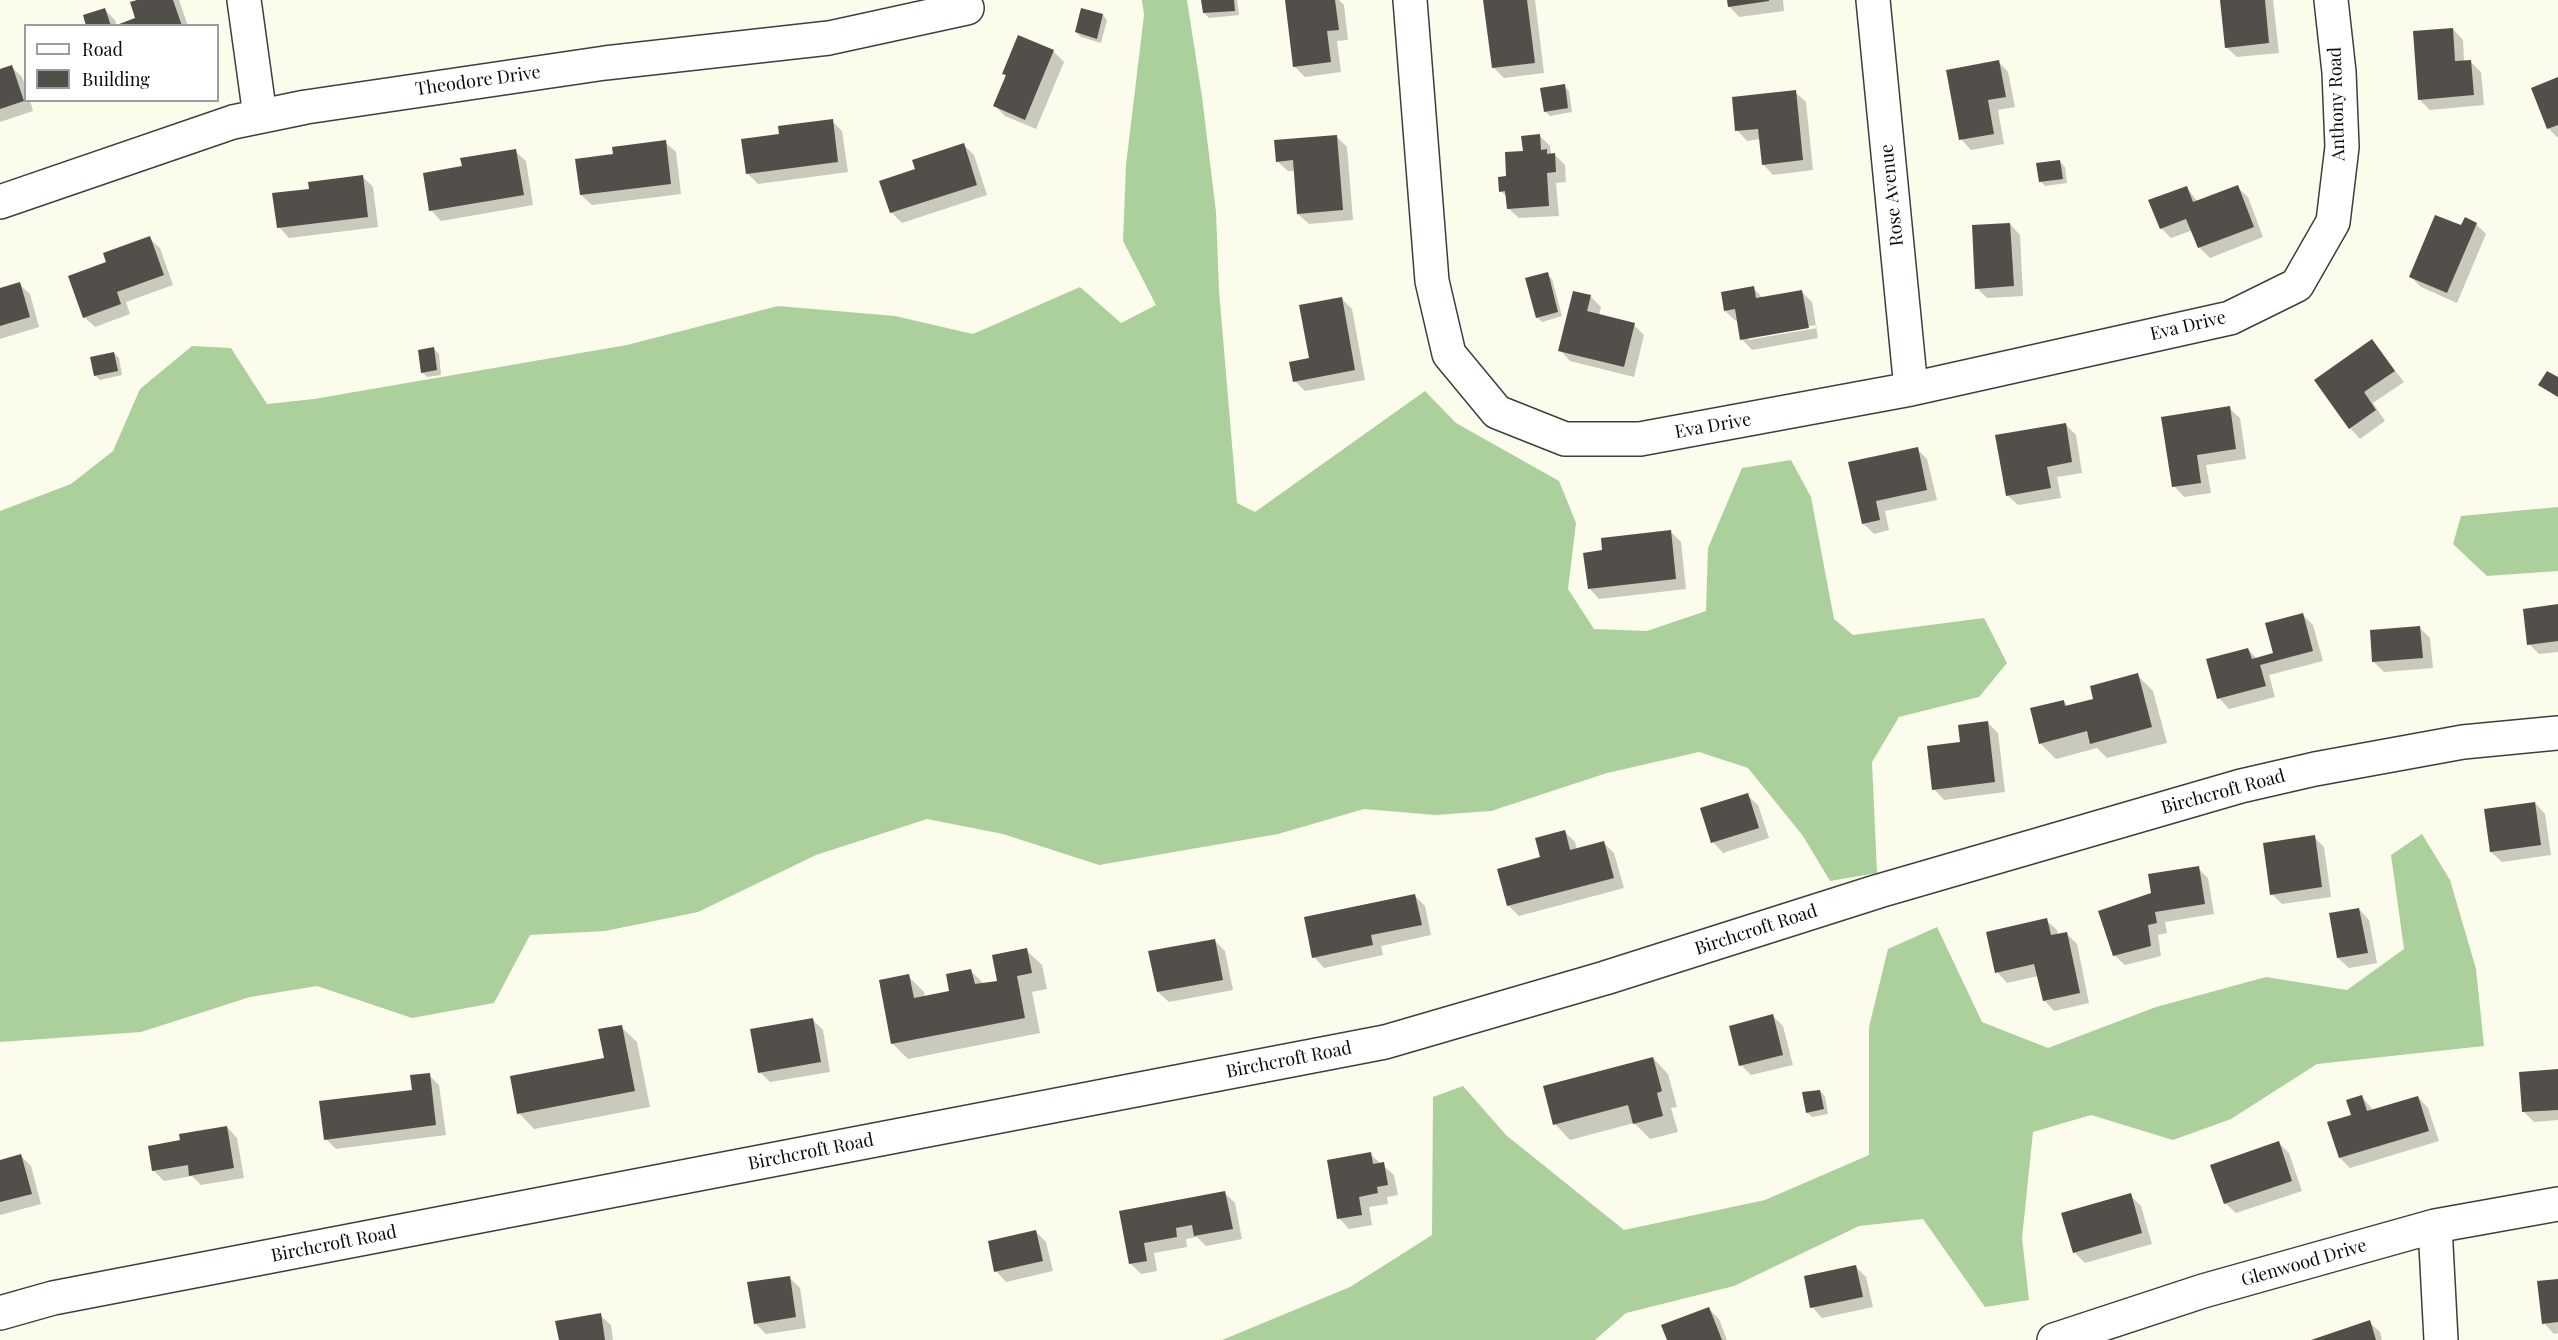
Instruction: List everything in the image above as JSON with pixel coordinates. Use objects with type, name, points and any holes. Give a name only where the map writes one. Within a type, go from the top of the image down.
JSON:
[{"type":"street","points":[[244,0],[260,116]]},
{"type":"street","name":"Eva Drive","points":[[1410,0],[1432,281],[1449,354],[1497,412],[1565,439],[1640,439],[1911,390],[2230,318],[2297,285],[2322,241]]},
{"type":"street","name":"Rose Avenue","points":[[1873,0],[1911,390]]},
{"type":"street","name":"Anthony Road","points":[[2322,241],[2332,222],[2342,147],[2339,72],[2331,0]]},
{"type":"street","name":"Theodore Drive","points":[[0,202],[233,122],[306,106],[541,72],[829,38],[967,8]]},
{"type":"street","name":"Birchcroft Road","points":[[0,1312],[53,1298],[1385,1042],[1605,978],[1879,891],[2241,786],[2315,768],[2463,742],[2558,733]]},
{"type":"street","name":"Glenwood Drive","points":[[2054,1340],[2203,1291],[2435,1226],[2558,1204]]},
{"type":"street","points":[[2435,1226],[2441,1340]]},
{"type":"green space","points":[[1142,0],[1187,0],[1216,212],[1219,291],[1237,503],[1255,512],[1425,391],[1456,423],[1559,481],[1576,523],[1568,589],[1594,629],[1647,631],[1706,611],[1708,548],[1742,468],[1791,460],[1811,497],[1834,619],[1853,635],[1984,618],[2007,663],[1979,697],[1899,717],[1872,762],[1877,873],[1830,881],[1803,836],[1748,768],[1699,752],[1607,773],[1491,811],[1435,815],[1364,809],[1278,834],[1099,865],[1003,834],[927,819],[816,855],[698,912],[605,931],[530,935],[494,1003],[412,1018],[317,986],[250,997],[141,1032],[0,1042],[0,511],[71,484],[113,451],[140,389],[192,346],[231,348],[267,404],[314,399],[627,345],[778,306],[895,316],[973,334],[1080,287],[1121,323],[1156,305],[1123,241],[1126,165],[1144,15]]},
{"type":"green space","points":[[2558,507],[2558,571],[2487,576],[2453,544],[2461,516]]},
{"type":"green space","points":[[2422,834],[2450,880],[2476,969],[2484,1046],[2317,1064],[2231,1119],[2173,1140],[2091,1115],[2033,1132],[2022,1238],[2029,1300],[1985,1307],[1923,1219],[1859,1226],[1734,1286],[1626,1313],[1595,1340],[1222,1340],[1350,1287],[1432,1235],[1433,1097],[1463,1086],[1506,1135],[1624,1230],[1765,1200],[1869,1155],[1869,1027],[1888,949],[1937,927],[1982,1022],[2048,1048],[2156,1007],[2266,977],[2347,990],[2404,949],[2391,855]]},
{"type":"building","points":[[173,0],[181,24],[119,24],[135,18],[130,2]]},
{"type":"building","points":[[1201,0],[1234,0],[1235,11],[1203,13]]},
{"type":"building","points":[[1285,0],[1335,0],[1339,30],[1327,31],[1331,62],[1293,67]]},
{"type":"building","points":[[1483,0],[1527,0],[1535,63],[1492,68]]},
{"type":"building","points":[[1727,0],[1769,0],[1769,1],[1728,7]]},
{"type":"building","points":[[2220,0],[2265,0],[2269,43],[2225,48]]},
{"type":"building","points":[[105,8],[110,24],[85,24],[83,15]]},
{"type":"building","points":[[1081,8],[1103,14],[1097,39],[1075,32]]},
{"type":"building","points":[[2453,28],[2455,61],[2471,60],[2474,95],[2418,100],[2413,31]]},
{"type":"building","points":[[1018,35],[1054,50],[1025,120],[993,106],[1006,75],[1002,74]]},
{"type":"building","points":[[1999,60],[2006,97],[1988,100],[1994,134],[1959,140],[1946,70]]},
{"type":"building","points":[[12,65],[24,101],[0,109],[0,69]]},
{"type":"building","points":[[2558,77],[2558,125],[2547,129],[2531,88]]},
{"type":"building","points":[[1565,84],[1568,108],[1544,112],[1540,88]]},
{"type":"building","points":[[1796,90],[1803,160],[1762,165],[1758,129],[1735,131],[1732,97]]},
{"type":"building","points":[[833,119],[838,162],[746,174],[741,139],[779,134],[778,126]]},
{"type":"building","points":[[1540,134],[1541,150],[1547,149],[1547,154],[1555,153],[1556,172],[1547,173],[1549,206],[1507,209],[1505,191],[1499,192],[1498,177],[1506,176],[1505,152],[1523,151],[1521,136]]},
{"type":"building","points":[[1337,135],[1343,210],[1297,214],[1293,160],[1276,162],[1274,140]]},
{"type":"building","points":[[666,140],[671,184],[580,195],[575,159],[613,154],[612,147]]},
{"type":"building","points":[[964,143],[977,185],[890,213],[879,181],[915,169],[912,160]]},
{"type":"building","points":[[516,149],[524,195],[429,211],[423,173],[462,166],[460,158]]},
{"type":"building","points":[[2060,160],[2063,179],[2039,182],[2036,163]]},
{"type":"building","points":[[363,175],[368,217],[277,228],[272,193],[309,189],[308,182]]},
{"type":"building","points":[[2238,185],[2254,227],[2198,248],[2186,219],[2160,229],[2148,200],[2187,186],[2193,202]]},
{"type":"building","points":[[2435,215],[2461,225],[2465,217],[2477,223],[2447,293],[2409,277]]},
{"type":"building","points":[[2010,223],[2014,286],[1975,289],[1972,225]]},
{"type":"building","points":[[150,236],[164,275],[117,292],[121,304],[83,318],[68,276],[106,262],[103,253]]},
{"type":"building","points":[[1548,272],[1558,312],[1536,318],[1525,278]]},
{"type":"building","points":[[20,282],[30,317],[0,326],[0,288]]},
{"type":"building","points":[[1754,286],[1756,298],[1802,290],[1809,328],[1740,340],[1735,309],[1724,311],[1721,292]]},
{"type":"building","points":[[1573,291],[1591,295],[1587,311],[1635,323],[1624,367],[1558,351]]},
{"type":"building","points":[[1342,297],[1355,370],[1293,382],[1289,362],[1309,358],[1299,305]]},
{"type":"building","points":[[2372,339],[2395,371],[2364,392],[2376,410],[2349,429],[2314,380]]},
{"type":"building","points":[[434,347],[437,370],[421,373],[418,350]]},
{"type":"building","points":[[114,352],[118,371],[94,376],[90,357]]},
{"type":"building","points":[[2547,371],[2558,377],[2558,397],[2538,385]]},
{"type":"building","points":[[2230,406],[2236,449],[2197,455],[2201,483],[2172,487],[2161,417]]},
{"type":"building","points":[[2066,423],[2072,462],[2047,467],[2051,488],[2006,496],[1995,435]]},
{"type":"building","points":[[1918,447],[1927,490],[1876,501],[1880,520],[1862,524],[1848,462]]},
{"type":"building","points":[[1671,530],[1676,579],[1588,589],[1583,553],[1602,550],[1601,538]]},
{"type":"building","points":[[2558,604],[2558,641],[2527,645],[2523,609]]},
{"type":"building","points":[[2303,613],[2313,651],[2260,665],[2266,686],[2217,699],[2206,659],[2248,648],[2252,659],[2273,653],[2265,623]]},
{"type":"building","points":[[2420,626],[2423,658],[2372,662],[2370,630]]},
{"type":"building","points":[[2138,673],[2152,727],[2090,744],[2087,731],[2039,744],[2030,708],[2064,700],[2065,706],[2093,699],[2090,686]]},
{"type":"building","points":[[1988,721],[1995,782],[1932,790],[1927,746],[1960,742],[1958,725]]},
{"type":"building","points":[[1748,793],[1759,828],[1711,843],[1700,808]]},
{"type":"building","points":[[2535,802],[2541,845],[2490,852],[2484,809]]},
{"type":"building","points":[[1565,830],[1570,850],[1604,841],[1614,878],[1507,906],[1497,869],[1540,857],[1535,838]]},
{"type":"building","points":[[2315,835],[2322,887],[2270,895],[2263,843]]},
{"type":"building","points":[[2199,866],[2205,904],[2155,912],[2157,923],[2148,925],[2151,946],[2113,956],[2098,911],[2151,893],[2148,874]]},
{"type":"building","points":[[1415,894],[1422,925],[1371,935],[1373,945],[1312,958],[1304,917]]},
{"type":"building","points":[[2359,908],[2368,953],[2337,958],[2329,913]]},
{"type":"building","points":[[2047,918],[2051,935],[2067,932],[2080,993],[2043,1001],[2034,964],[1995,973],[1986,932]]},
{"type":"building","points":[[1215,939],[1223,980],[1157,992],[1148,951]]},
{"type":"building","points":[[1027,948],[1032,973],[1017,976],[1025,1018],[891,1044],[879,980],[909,974],[914,998],[949,991],[946,974],[971,969],[975,984],[997,981],[992,955]]},
{"type":"building","points":[[1773,1014],[1783,1055],[1739,1066],[1729,1026]]},
{"type":"building","points":[[813,1018],[821,1062],[758,1073],[750,1029]]},
{"type":"building","points":[[622,1025],[635,1091],[517,1114],[510,1076],[604,1058],[598,1029]]},
{"type":"building","points":[[1653,1057],[1662,1091],[1657,1093],[1663,1116],[1633,1124],[1628,1105],[1553,1125],[1543,1086]]},
{"type":"building","points":[[2558,1069],[2558,1110],[2522,1112],[2519,1072]]},
{"type":"building","points":[[430,1073],[436,1125],[324,1140],[319,1101],[412,1090],[410,1075]]},
{"type":"building","points":[[1820,1090],[1824,1109],[1806,1113],[1802,1092]]},
{"type":"building","points":[[2362,1095],[2367,1111],[2418,1096],[2429,1131],[2339,1158],[2327,1122],[2351,1115],[2346,1100]]},
{"type":"building","points":[[227,1126],[234,1168],[189,1176],[188,1165],[152,1171],[148,1146],[180,1140],[179,1134]]},
{"type":"building","points":[[2279,1141],[2292,1181],[2224,1204],[2210,1165]]},
{"type":"building","points":[[1371,1152],[1373,1164],[1384,1162],[1388,1185],[1377,1187],[1378,1193],[1359,1197],[1362,1215],[1337,1219],[1327,1160]]},
{"type":"building","points":[[21,1154],[32,1194],[0,1202],[0,1160]]},
{"type":"building","points":[[1225,1191],[1233,1229],[1194,1236],[1192,1225],[1176,1228],[1177,1237],[1144,1243],[1147,1261],[1129,1264],[1119,1211]]},
{"type":"building","points":[[2131,1193],[2142,1233],[2073,1253],[2061,1213]]},
{"type":"building","points":[[1036,1230],[1043,1261],[994,1272],[988,1241]]},
{"type":"building","points":[[1856,1265],[1863,1297],[1810,1308],[1804,1276]]},
{"type":"building","points":[[790,1276],[796,1317],[754,1324],[747,1282]]},
{"type":"building","points":[[2558,1279],[2558,1322],[2542,1324],[2537,1281]]},
{"type":"building","points":[[1709,1307],[1722,1340],[1667,1340],[1661,1325]]},
{"type":"building","points":[[601,1313],[605,1340],[559,1340],[555,1321]]},
{"type":"building","points":[[2370,1320],[2376,1340],[2311,1340]]}]
